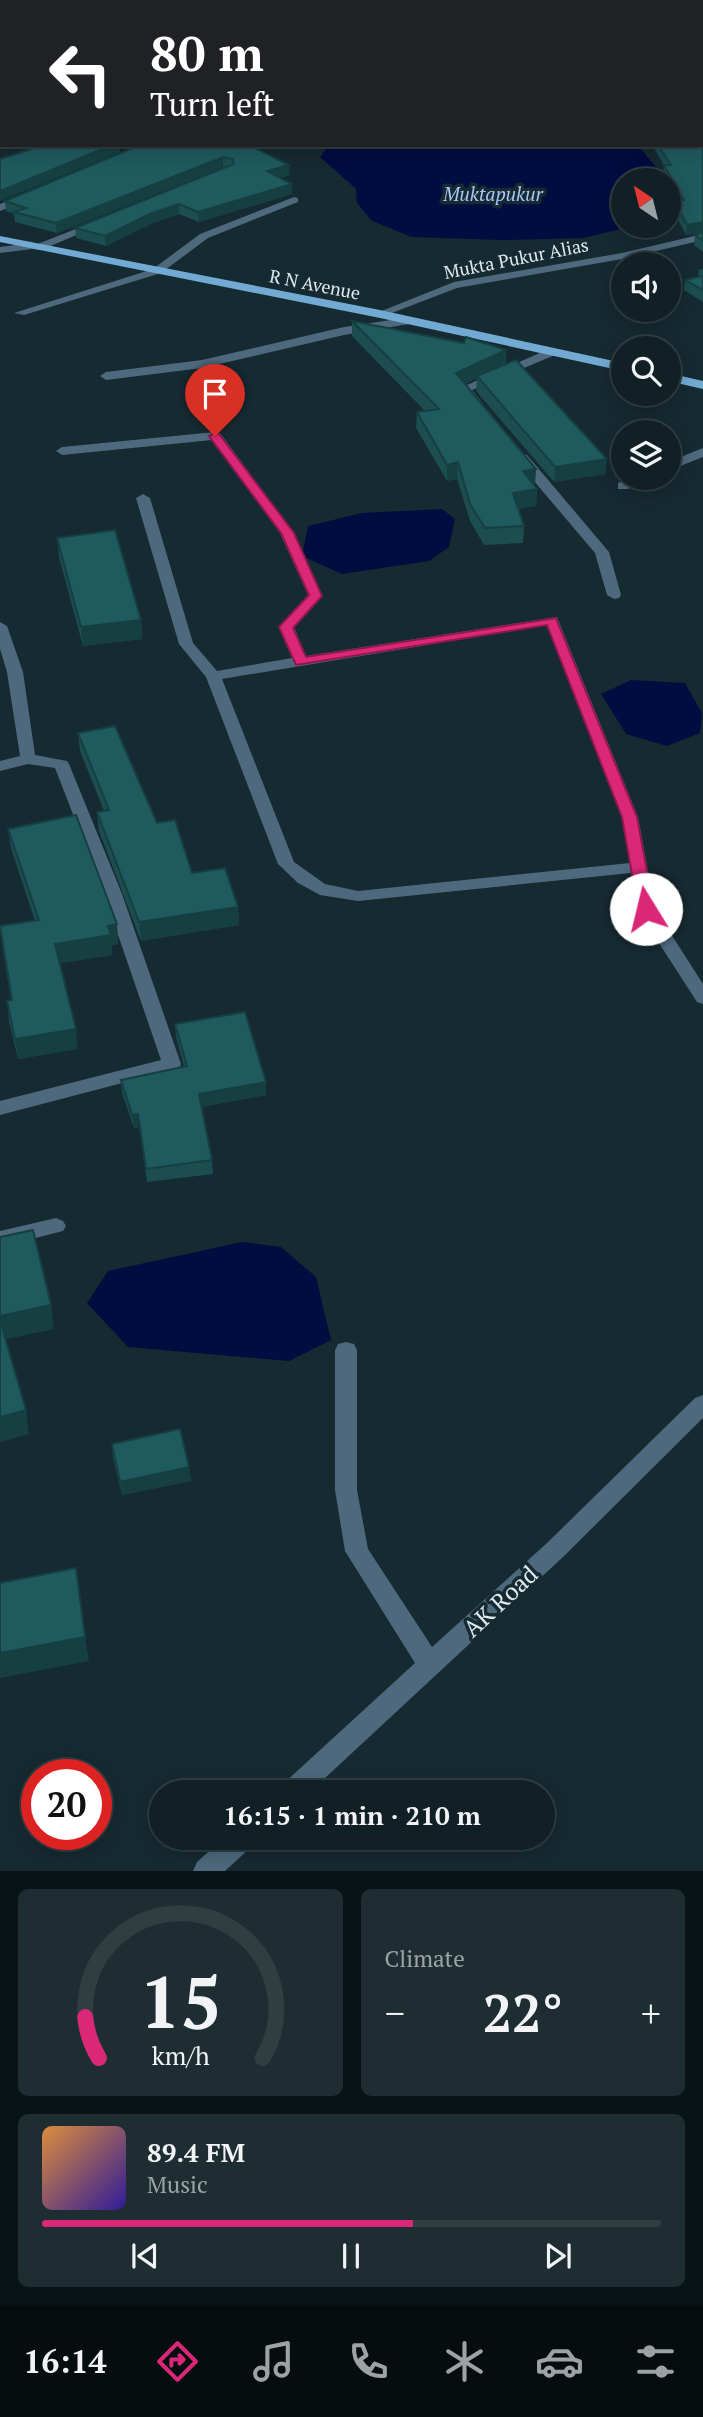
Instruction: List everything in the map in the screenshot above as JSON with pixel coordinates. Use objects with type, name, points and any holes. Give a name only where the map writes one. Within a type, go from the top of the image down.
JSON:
[{"type":"main road","name":"R N Avenue","points":[[0,239],[380,314],[611,365]]},
{"type":"main road","points":[[681,380],[703,385]]},
{"type":"street","points":[[0,208],[38,192]]},
{"type":"street","points":[[20,313],[158,271],[204,236],[295,200]]},
{"type":"street","points":[[0,250],[34,247],[101,222]]},
{"type":"street","name":"Mukta Pukur Alias","points":[[380,314],[454,285],[622,256],[703,237]]},
{"type":"street","points":[[106,376],[202,365],[344,331],[411,321]]},
{"type":"street","points":[[490,420],[464,389],[551,352]]},
{"type":"street","points":[[62,451],[215,436],[287,533],[316,596],[286,627],[301,662]]},
{"type":"street","points":[[516,452],[602,552],[614,595]]},
{"type":"street","points":[[681,461],[703,452]]},
{"type":"street","points":[[143,498],[186,644],[213,676],[286,864],[303,880],[323,892],[358,896],[639,867]]},
{"type":"street","points":[[213,676],[552,620],[629,817],[646,909],[703,998]]},
{"type":"street","points":[[0,626],[15,672],[28,759]]},
{"type":"street","points":[[0,766],[28,759],[61,764],[113,894],[172,1063],[0,1108]]},
{"type":"street","points":[[0,1238],[56,1226]]},
{"type":"street","points":[[346,1350],[346,1490],[357,1551],[430,1665]]},
{"type":"street","name":"AK Road","points":[[305,1780],[555,1549],[703,1404]]},
{"type":"street","points":[[206,1871],[229,1850]]},
{"type":"water","name":"Muktapukur","points":[[328,147],[637,147],[656,168],[611,168],[611,231],[583,238],[503,240],[412,237],[372,221],[357,203],[356,189],[320,157]]},
{"type":"water","points":[[442,509],[455,519],[449,547],[429,561],[342,574],[302,556],[308,526],[362,513]]},
{"type":"water","points":[[631,680],[685,683],[702,713],[700,733],[667,746],[626,734],[601,694]]},
{"type":"water","points":[[242,1242],[281,1247],[316,1277],[331,1340],[289,1361],[128,1347],[87,1303],[108,1271]]},
{"type":"building","points":[[38,147],[107,147],[0,191],[0,159]]},
{"type":"building","points":[[135,147],[253,147],[289,165],[267,171],[292,184],[198,212],[179,204],[152,213],[105,236],[75,228],[234,164],[233,159],[223,157],[56,223],[14,212],[26,208],[5,201]]},
{"type":"building","points":[[659,147],[703,147],[703,222],[687,225],[681,213],[681,200],[684,200],[681,195],[681,168],[666,168],[664,165],[671,165]]},
{"type":"building","points":[[703,232],[703,241],[695,235]]},
{"type":"building","points":[[703,276],[703,290],[685,280]]},
{"type":"building","points":[[352,321],[464,343],[466,337],[506,350],[456,373],[536,469],[523,471],[537,489],[513,493],[524,526],[485,528],[470,504],[458,462],[447,465],[417,412],[439,409]]},
{"type":"building","points":[[516,360],[607,459],[555,467],[477,376]]},
{"type":"building","points":[[115,530],[141,620],[81,627],[57,538]]},
{"type":"building","points":[[115,726],[157,823],[175,820],[192,873],[225,868],[238,907],[139,922],[97,812],[109,810],[78,733]]},
{"type":"building","points":[[76,815],[117,924],[108,926],[111,935],[55,944],[76,1029],[15,1039],[7,1001],[12,1000],[0,926],[39,920],[8,829]]},
{"type":"building","points":[[245,1012],[266,1082],[199,1094],[212,1160],[146,1169],[138,1114],[132,1115],[121,1080],[187,1066],[175,1024]]},
{"type":"building","points":[[33,1230],[51,1305],[0,1316],[0,1237]]},
{"type":"building","points":[[0,1320],[26,1410],[0,1417]]},
{"type":"building","points":[[180,1429],[189,1467],[120,1482],[112,1444]]},
{"type":"building","points":[[76,1568],[85,1637],[0,1653],[0,1583]]},
{"type":"route","points":[[215,436],[287,533],[316,596],[286,627],[301,662],[552,620],[629,817],[646,909]]}]
